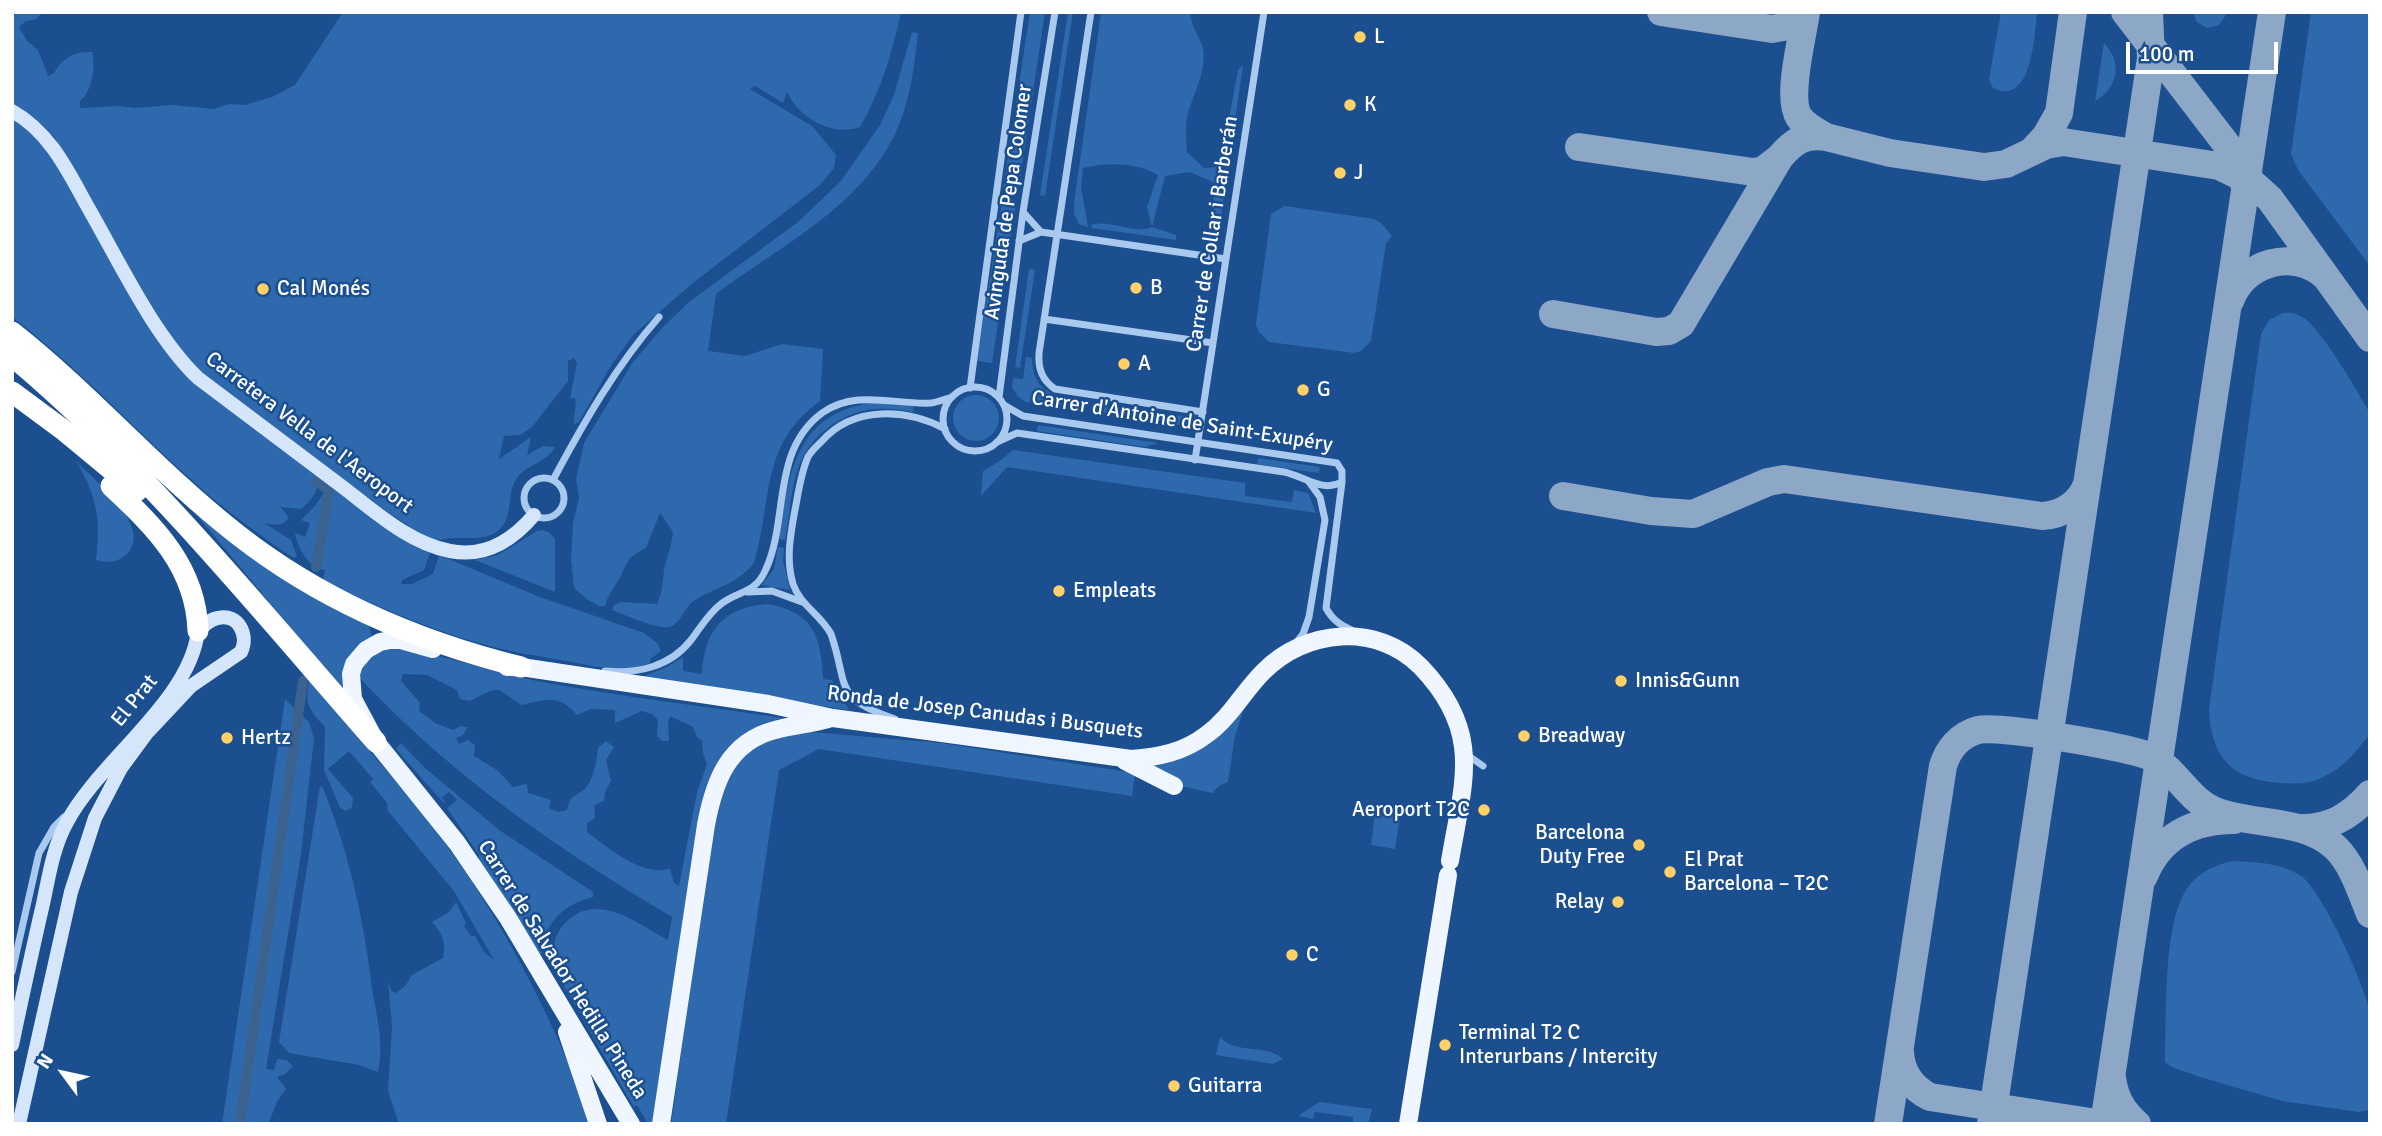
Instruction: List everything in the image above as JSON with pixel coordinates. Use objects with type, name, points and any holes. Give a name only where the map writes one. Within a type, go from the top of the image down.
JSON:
[{"type":"highway","points":[[12,332],[90,399],[182,487],[258,550],[288,570],[346,604],[425,637],[521,667]]},
{"type":"highway","points":[[12,356],[78,414],[142,478],[376,742]]},
{"type":"highway","points":[[12,393],[126,481],[214,568],[246,595]]},
{"type":"highway","points":[[12,393],[130,503],[164,542],[180,563],[193,591],[198,631]]},
{"type":"main road","name":"Ronda de Josep Canudas i Busquets","points":[[376,742],[352,699],[350,683],[354,664],[360,656],[380,642],[401,640],[494,667],[521,667],[768,704],[833,718],[1119,758],[1162,756],[1195,743],[1220,723],[1261,674],[1289,651],[1326,637],[1341,635],[1382,642],[1407,655],[1429,677],[1462,733],[1465,753],[1465,777],[1408,1124]]},
{"type":"main road","points":[[662,1116],[706,825],[717,781],[737,750],[760,735],[833,718]]},
{"type":"main road","name":"Carrer de Salvador Hedilla Pineda","points":[[376,742],[457,843],[537,965],[631,1124]]},
{"type":"main road","points":[[1119,758],[1174,786]]},
{"type":"main road","points":[[537,965],[570,1039],[598,1124]]},
{"type":"street","name":"Avinguda de Pepa Colomer","points":[[970,388],[1021,12]]},
{"type":"street","name":"Avinguda de Pepa Colomer","points":[[999,397],[1023,212],[1055,12]]},
{"type":"street","points":[[1091,12],[1044,319],[1213,343]]},
{"type":"street","name":"Carrer de Collar i Barberán","points":[[1195,460],[1264,12]]},
{"type":"street","name":"Carretera Vella de l'Aeroport","points":[[12,111],[38,129],[62,161],[172,351],[198,378],[393,524],[432,546],[450,552],[481,552],[520,532],[534,515]]},
{"type":"street","points":[[1023,212],[1041,232]]},
{"type":"street","points":[[1019,242],[1041,232],[1226,259]]},
{"type":"street","points":[[554,480],[581,429],[623,362],[659,317]]},
{"type":"street","name":"Carrer d'Antoine de Saint-Exupéry","points":[[1044,319],[1040,371],[1047,383],[1055,389],[1203,412]]},
{"type":"street","points":[[748,592],[766,571],[774,545],[790,454],[812,422],[834,406],[864,398],[933,403],[970,388],[988,390],[999,397],[1004,405],[1007,425],[997,442],[989,448],[971,451],[960,447],[949,438],[943,418],[952,397]]},
{"type":"street","name":"Carrer d'Antoine de Saint-Exupéry","points":[[1004,405],[1023,416],[1337,463],[1342,471],[1342,482],[1326,608],[1339,625],[1367,638]]},
{"type":"street","points":[[803,603],[793,585],[788,557],[801,477],[809,455],[828,434],[848,420],[869,414],[915,416],[945,429]]},
{"type":"street","name":"Carrer d'Antoine de Saint-Exupéry","points":[[997,442],[1017,433],[1284,472],[1306,478],[1324,487],[1342,482]]},
{"type":"street","name":"Carrer d'Antoine de Saint-Exupéry","points":[[1289,651],[1303,634],[1309,617],[1325,520],[1320,498],[1306,478]]},
{"type":"street","points":[[534,480],[554,480],[563,489],[565,501],[562,508],[551,517],[534,515],[526,505],[524,494],[527,488],[534,480]]},
{"type":"street","points":[[1320,552],[1332,555]]},
{"type":"street","points":[[521,667],[620,673],[654,667],[677,655],[690,642],[705,618],[724,601],[748,592],[772,591],[786,594],[803,603],[827,626],[845,689],[854,700],[883,715],[928,731]]},
{"type":"street","points":[[19,1123],[68,904],[95,818],[121,768],[146,734],[191,686],[237,656],[244,645],[245,638],[241,627],[228,618],[213,619],[198,631]]},
{"type":"street","name":"El Prat","points":[[12,1045],[60,835],[90,790],[177,682],[194,651],[198,631]]},
{"type":"street","points":[[1465,753],[1483,766]]},
{"type":"street","points":[[12,972],[39,853],[54,827],[74,811]]},
{"type":"shaded area","points":[[42,12],[37,19],[26,21],[19,27],[27,41],[38,50],[48,76],[69,57],[92,52],[92,78],[88,91],[80,101],[80,108],[172,105],[214,109],[229,104],[245,105],[272,97],[295,85],[343,12],[901,12],[885,71],[860,127],[828,127],[808,117],[787,92],[783,103],[755,86],[750,89],[812,126],[836,155],[834,168],[820,185],[693,283],[634,334],[612,364],[579,422],[574,424],[575,398],[570,398],[577,363],[574,358],[568,361],[568,381],[532,427],[520,435],[504,436],[499,459],[531,437],[527,455],[543,446],[555,447],[548,456],[526,469],[517,478],[512,488],[508,515],[500,529],[484,537],[436,541],[386,511],[198,372],[186,360],[139,285],[54,137],[36,119],[12,104],[12,14]]},
{"type":"shaded area","points":[[1030,12],[1045,12],[1018,192],[1003,190]]},
{"type":"shaded area","points":[[1068,12],[1073,12],[1045,196],[1040,195]]},
{"type":"shaded area","points":[[1101,12],[1190,12],[1204,56],[1202,73],[1187,118],[1187,152],[1204,168],[1216,167],[1238,70],[1243,65],[1218,224],[1214,219],[1213,182],[1190,172],[1165,176],[1152,227],[1147,207],[1158,175],[1131,165],[1112,164],[1083,168],[1081,187],[1088,227],[1079,224],[1074,214],[1074,203]]},
{"type":"shaded area","points":[[2001,12],[2037,12],[2032,51],[2024,78],[2016,88],[2006,91],[1993,88],[1989,79]]},
{"type":"shaded area","points":[[2193,12],[2228,12],[2219,25],[2207,28],[2197,22]]},
{"type":"shaded area","points":[[2311,12],[2370,12],[2370,266],[2298,170],[2291,154]]},
{"type":"shaded area","points":[[912,32],[918,33],[907,102],[891,142],[873,170],[851,194],[825,216],[716,294],[708,351],[745,356],[782,344],[823,349],[820,401],[800,418],[777,455],[754,563],[734,581],[695,600],[673,626],[649,624],[612,610],[614,605],[621,602],[657,604],[673,532],[660,513],[646,548],[628,561],[605,606],[588,600],[574,588],[571,559],[573,523],[579,498],[576,479],[584,443],[633,362],[663,327],[689,302],[798,222],[841,181],[880,125],[894,95]]},
{"type":"shaded area","points":[[2104,43],[2114,58],[2115,75],[2109,90],[2095,101]]},
{"type":"shaded area","points":[[12,119],[32,134],[58,166],[166,352],[182,372],[320,477],[314,495],[301,509],[280,507],[289,517],[287,520],[278,524],[264,523],[291,540],[297,557],[292,557],[274,545],[214,499],[71,367],[12,317]]},
{"type":"shaded area","points":[[1002,201],[1016,203],[992,363],[977,361]]},
{"type":"shaded area","points":[[1285,206],[1374,219],[1392,236],[1386,243],[1371,341],[1361,351],[1354,353],[1269,342],[1258,331],[1256,324],[1271,214]]},
{"type":"shaded area","points":[[1106,224],[1137,229],[1152,227],[1176,235],[1176,240],[1092,228],[1091,225]]},
{"type":"shaded area","points":[[1029,269],[1035,270],[1020,368],[1015,367]]},
{"type":"shaded area","points":[[2283,313],[2299,315],[2312,325],[2339,362],[2370,413],[2370,734],[2337,769],[2318,779],[2297,783],[2264,781],[2249,777],[2227,763],[2214,741],[2209,709],[2261,334],[2269,320]]},
{"type":"shaded area","points":[[1026,357],[1032,358],[1033,369],[1040,385],[1053,394],[1081,401],[1080,409],[1026,402],[1018,397],[1012,387],[1013,378],[1023,379]]},
{"type":"shaded area","points":[[976,395],[992,402],[999,418],[992,434],[976,441],[960,434],[953,418],[960,402]]},
{"type":"shaded area","points":[[871,403],[914,406],[913,412],[885,409],[862,411],[825,430],[807,450],[801,462],[792,491],[785,540],[779,539],[792,471],[811,434],[826,420],[845,409]]},
{"type":"shaded area","points":[[1092,403],[1143,410],[1142,419],[1092,411]]},
{"type":"shaded area","points":[[1154,412],[1188,417],[1192,419],[1193,427],[1153,421]]},
{"type":"shaded area","points":[[1038,425],[1158,443],[1145,447],[1037,431]]},
{"type":"shaded area","points":[[1013,450],[1245,483],[1245,496],[1292,502],[1294,490],[1308,493],[1316,513],[1007,467],[981,496],[983,471]]},
{"type":"shaded area","points":[[1258,458],[1320,467],[1319,473],[1257,464]]},
{"type":"shaded area","points":[[76,461],[118,504],[133,531],[133,543],[127,554],[116,561],[96,560],[96,509],[89,486]]},
{"type":"shaded area","points":[[329,485],[430,552],[424,570],[402,580],[401,584],[412,584],[433,574],[439,555],[540,597],[644,633],[657,643],[661,651],[650,659],[650,663],[619,669],[513,652],[422,624],[323,581],[325,570],[314,565],[305,556],[295,533],[305,537],[310,523],[301,520],[315,506]]},
{"type":"shaded area","points":[[181,496],[369,626],[372,636],[343,675],[343,691]]},
{"type":"shaded area","points":[[543,530],[555,539],[555,592],[475,560],[498,555]]},
{"type":"shaded area","points":[[778,547],[784,548],[783,561],[790,590],[762,585],[774,569]]},
{"type":"shaded area","points":[[768,604],[796,613],[812,629],[820,650],[823,679],[832,680],[849,710],[641,679],[683,657],[683,671],[702,674],[707,645],[719,624],[739,610]]},
{"type":"shaded area","points":[[391,646],[537,681],[783,718],[747,731],[734,741],[724,752],[710,781],[700,816],[656,1124],[648,1124],[637,1105],[634,1107],[555,971],[554,950],[556,937],[563,925],[580,912],[593,909],[619,914],[668,940],[672,917],[546,837],[467,778],[393,712],[358,676],[365,660]],"holes":[[[403,674],[427,675],[457,690],[460,699],[470,701],[498,690],[522,705],[546,700],[558,701],[577,715],[591,709],[615,710],[615,723],[642,711],[652,714],[658,720],[657,736],[662,741],[669,741],[670,716],[693,727],[702,741],[707,764],[697,792],[679,886],[674,883],[670,869],[648,869],[637,865],[615,853],[587,832],[587,823],[595,818],[594,805],[604,801],[611,781],[606,760],[614,747],[606,741],[598,748],[590,782],[570,800],[567,810],[558,812],[549,808],[551,800],[528,793],[527,784],[513,787],[497,770],[474,756],[475,745],[468,740],[459,744],[456,738],[463,735],[468,727],[461,726],[453,730],[435,723],[419,711],[420,703],[401,681]]]},
{"type":"shaded area","points":[[309,680],[389,774],[465,871],[520,962],[552,1026],[592,1124],[399,1124],[388,1091],[392,1027],[388,981],[391,991],[396,993],[412,975],[443,958],[443,939],[432,922],[449,912],[456,902],[466,923],[464,926],[471,936],[475,936],[484,952],[494,960],[454,891],[388,811],[387,803],[370,782],[373,779],[349,751],[328,769],[353,798],[352,807],[346,811],[340,808],[324,770],[325,727],[309,706]]},
{"type":"shaded area","points":[[285,699],[309,722],[314,738],[301,854],[266,1069],[274,1070],[277,1059],[286,1060],[293,1066],[277,1077],[286,1089],[268,1124],[222,1124]]},
{"type":"shaded area","points":[[1245,705],[1235,736],[1228,782],[1212,793],[1181,786],[1151,765],[1181,757]]},
{"type":"shaded area","points":[[799,731],[941,743],[1135,773],[1132,796],[819,749],[779,770],[726,1124],[671,1124],[721,791],[746,748]]},
{"type":"shaded area","points":[[401,743],[425,768],[499,830],[593,892],[593,897],[573,904],[557,916],[539,955],[479,862],[479,855],[447,808],[457,800],[449,792],[442,797],[446,804],[439,798],[396,749]]},
{"type":"shaded area","points":[[320,786],[340,835],[359,907],[379,1026],[378,1072],[359,1065],[289,1053],[279,1042]]},
{"type":"shaded area","points":[[1376,807],[1401,811],[1395,849],[1371,845]]},
{"type":"shaded area","points":[[2234,861],[2277,866],[2301,876],[2310,885],[2331,919],[2361,984],[2370,1014],[2368,1110],[2359,1112],[2282,1101],[2176,1069],[2165,1062],[2170,946],[2180,903],[2197,877],[2214,867]]},
{"type":"shaded area","points":[[1220,1037],[1234,1046],[1268,1051],[1283,1059],[1273,1064],[1216,1055]]},
{"type":"shaded area","points":[[1319,1102],[1372,1109],[1368,1124],[1353,1124],[1353,1117],[1315,1112],[1313,1119],[1298,1116]]},
{"type":"waterway","points":[[316,567],[329,491],[317,481]]},
{"type":"waterway","points":[[240,1124],[303,681]]},
{"type":"taxiway","points":[[1661,12],[1772,29],[1788,26],[1802,12]]},
{"type":"taxiway","points":[[1806,12],[1795,81],[1795,108],[1799,117],[1819,133],[1890,153],[1984,167],[2006,164],[2046,145],[2063,142],[2219,166],[2250,181],[2270,199],[2370,338]]},
{"type":"taxiway","points":[[2032,151],[2046,136],[2059,113],[2073,12]]},
{"type":"taxiway","points":[[2125,12],[2237,158],[2244,184]]},
{"type":"taxiway","points":[[1991,1124],[2151,58],[2149,12]]},
{"type":"taxiway","points":[[2104,1124],[2272,12]]},
{"type":"taxiway","points":[[1553,314],[1656,332],[1669,331],[1681,324],[1780,157],[1800,140],[1826,137]]},
{"type":"taxiway","points":[[1579,147],[1753,172],[1762,171],[1779,158]]},
{"type":"taxiway","points":[[2230,301],[2246,277],[2271,263],[2299,263],[2312,267],[2325,276]]},
{"type":"taxiway","points":[[1563,496],[1651,511],[1693,514],[1768,482],[1784,479],[2042,516],[2070,507],[2087,484]]},
{"type":"taxiway","points":[[1888,1124],[1943,766],[1956,744],[1972,732],[1991,729],[2036,734],[2118,748],[2151,757],[2168,769],[2197,800],[2215,811],[2294,827],[2324,838],[2347,862],[2370,914]]},
{"type":"taxiway","points":[[2299,828],[2310,828],[2339,820],[2370,794]]},
{"type":"taxiway","points":[[2144,876],[2159,850],[2180,833],[2205,823],[2234,820]]},
{"type":"taxiway","points":[[1900,1052],[1909,1079],[1930,1097],[2103,1124]]},
{"type":"taxiway","points":[[2112,1078],[2120,1104],[2137,1124]]},
{"type":"place","name":"L","points":[[1360,37]]},
{"type":"place","name":"K","points":[[1350,105]]},
{"type":"place","name":"J","points":[[1340,173]]},
{"type":"place","name":"B","points":[[1136,288]]},
{"type":"place","name":"Cal Monés","points":[[263,289]]},
{"type":"place","name":"A","points":[[1124,364]]},
{"type":"place","name":"G","points":[[1303,390]]},
{"type":"place","name":"Empleats","points":[[1059,591]]},
{"type":"place","name":"Innis&Gunn","points":[[1621,681]]},
{"type":"place","name":"Breadway","points":[[1524,736]]},
{"type":"place","name":"Hertz","points":[[227,738]]},
{"type":"place","name":"Aeroport T2C","points":[[1484,810]]},
{"type":"place","name":"Barcelona Duty Free","points":[[1639,845]]},
{"type":"place","name":"El Prat Barcelona – T2C","points":[[1670,872]]},
{"type":"place","name":"Relay","points":[[1618,902]]},
{"type":"place","name":"C","points":[[1292,955]]},
{"type":"place","name":"Terminal T2 C Interurbans / Intercity","points":[[1445,1045]]},
{"type":"place","name":"Guitarra","points":[[1174,1086]]}]
